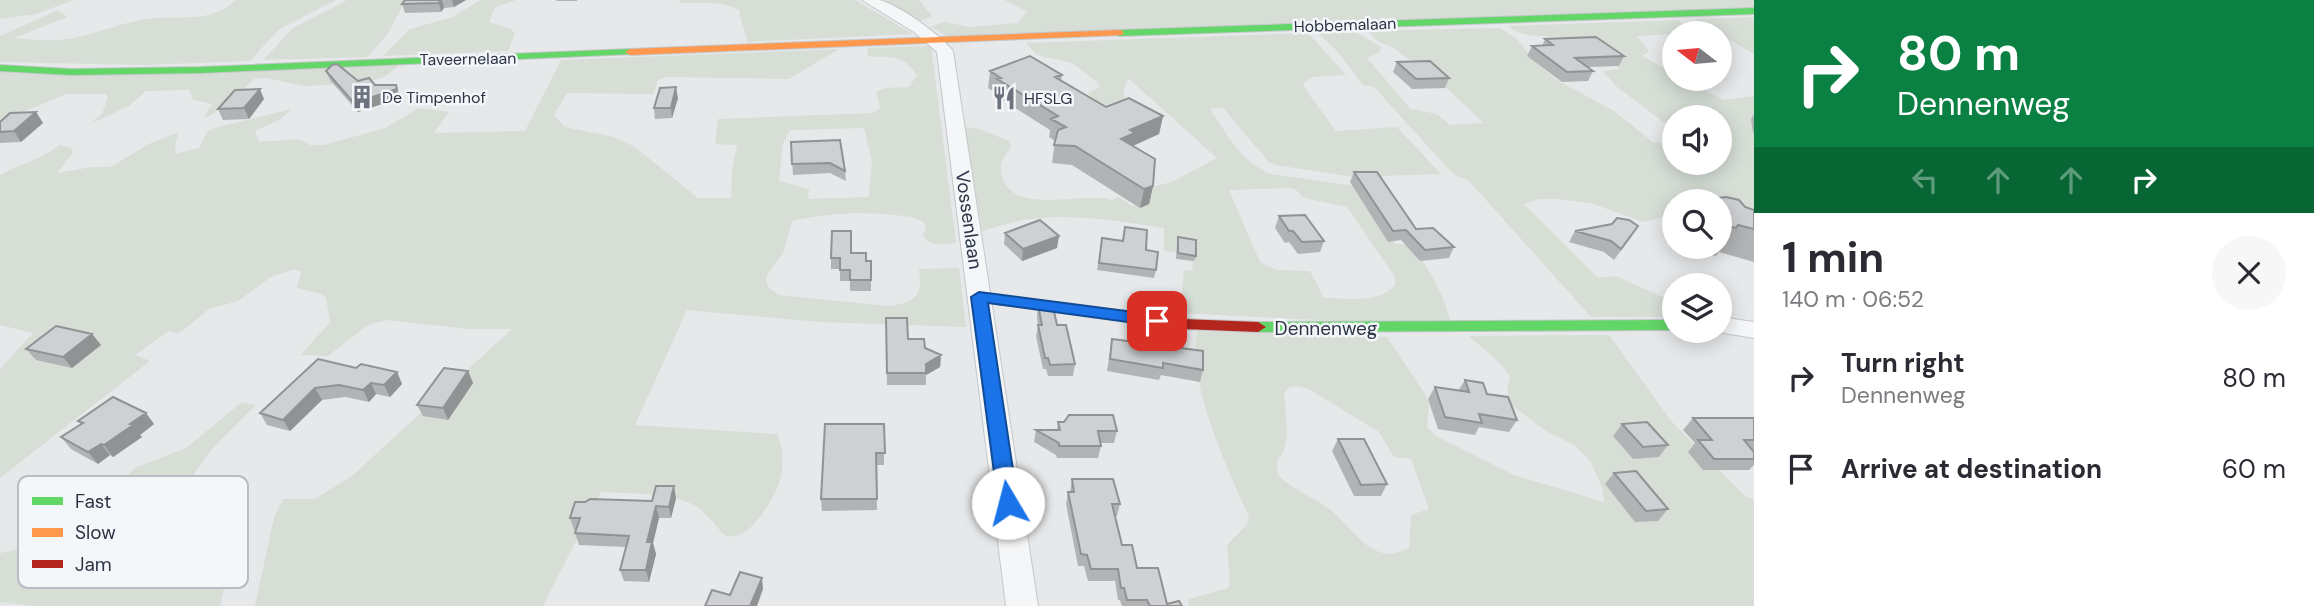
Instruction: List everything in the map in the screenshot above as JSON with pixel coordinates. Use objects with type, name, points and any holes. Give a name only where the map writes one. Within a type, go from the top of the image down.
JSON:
[{"type":"street","points":[[869,0],[935,40]]},
{"type":"street","name":"Hobbemalaan","points":[[935,40],[1754,12]]},
{"type":"street","name":"Taveernelaan","points":[[0,68],[71,72],[200,70],[935,40]]},
{"type":"street","name":"Vossenlaan","points":[[935,40],[945,51],[1022,606]]},
{"type":"street","name":"Dennenweg","points":[[979,297],[1182,324],[1248,327],[1662,325]]},
{"type":"street","points":[[1732,327],[1754,330]]},
{"type":"shaded area","points":[[0,0],[74,0],[36,14],[0,19]]},
{"type":"shaded area","points":[[236,0],[336,0],[279,29],[250,61],[144,65],[0,62],[0,36],[58,10],[67,17],[14,38],[66,39],[139,20],[205,16],[226,8]]},
{"type":"shaded area","points":[[347,0],[406,0],[387,35],[367,57],[263,60],[292,29]]},
{"type":"shaded area","points":[[480,0],[516,0],[495,7],[489,22],[511,29],[515,34],[508,51],[383,56],[410,29],[453,17]]},
{"type":"shaded area","points":[[679,0],[855,0],[913,34],[747,42],[740,11],[734,7],[680,3]]},
{"type":"shaded area","points":[[885,0],[919,0],[932,16],[921,21]]},
{"type":"shaded area","points":[[1005,0],[1754,0],[1754,9],[947,36],[931,27],[944,22],[970,27],[1018,23],[1027,12]]},
{"type":"shaded area","points":[[1754,17],[1754,54],[1732,41],[1732,21],[1694,19]]},
{"type":"shaded area","points":[[1677,20],[1662,21],[1662,35],[1637,36],[1649,51],[1642,56],[1662,67],[1662,91],[1706,91],[1723,100],[1754,96],[1754,214],[1732,206],[1732,189],[1662,189],[1662,217],[1643,222],[1591,203],[1539,199],[1524,204],[1598,278],[1616,276],[1662,297],[1662,317],[1591,317],[1469,181],[1453,174],[1374,87],[1363,85],[1337,51],[1318,33],[1356,32],[1381,47],[1380,52],[1367,58],[1411,109],[1437,114],[1450,125],[1484,123],[1438,80],[1395,49],[1376,40],[1368,31],[1500,28],[1517,39],[1536,63],[1555,79],[1614,111],[1654,143],[1662,143],[1662,175],[1732,175],[1732,105],[1662,105],[1662,121],[1616,86],[1603,71],[1620,69],[1592,48],[1573,39],[1523,34],[1508,26]]},
{"type":"shaded area","points":[[1308,33],[1346,75],[1313,77],[1303,83],[1336,131],[1397,127],[1441,174],[1354,177],[1275,165],[1269,162],[1223,108],[1210,109],[1236,147],[1260,169],[1271,174],[1354,186],[1395,244],[1411,244],[1434,280],[1450,320],[1337,321],[1180,313],[1184,270],[1192,271],[1193,262],[1185,260],[1185,253],[1164,251],[1164,228],[1097,219],[1046,217],[982,231],[965,127],[979,129],[1009,141],[1011,145],[1001,165],[1006,185],[1016,194],[1031,199],[1112,200],[1118,197],[1132,206],[1150,197],[1139,190],[1172,182],[1217,158],[1129,79],[1124,94],[1132,108],[1109,114],[1088,93],[1100,87],[1097,82],[1072,63],[1037,55],[1026,43]],"holes":[[[1295,189],[1304,198],[1347,207],[1395,277],[1395,285],[1389,291],[1372,297],[1324,298],[1310,271],[1276,270],[1260,262],[1229,190]]]},
{"type":"shaded area","points":[[931,46],[956,243],[930,242],[923,235],[926,227],[922,221],[911,217],[852,213],[792,221],[783,253],[766,277],[768,287],[778,295],[889,306],[906,303],[916,296],[920,286],[919,269],[959,268],[966,327],[820,322],[687,310],[635,425],[777,434],[782,460],[778,486],[765,511],[743,533],[727,536],[697,507],[676,498],[601,492],[543,606],[255,606],[274,517],[283,499],[315,499],[352,476],[512,329],[468,329],[387,320],[364,328],[328,356],[300,355],[330,323],[326,298],[321,294],[297,288],[301,272],[294,269],[271,277],[238,301],[209,309],[178,334],[169,331],[135,355],[150,361],[0,478],[0,369],[33,333],[0,325],[0,175],[60,145],[71,148],[73,153],[57,173],[110,167],[151,143],[179,132],[175,154],[199,148],[207,132],[214,128],[292,109],[279,120],[255,131],[259,142],[299,139],[310,145],[324,145],[385,128],[419,108],[449,112],[434,133],[525,131],[561,60],[839,49],[789,79],[665,77],[658,80],[653,94],[567,93],[554,115],[565,127],[614,137],[635,147],[698,198],[731,198],[732,169],[737,145],[715,144],[718,119],[873,113],[880,108],[876,92],[886,88],[909,87],[917,75],[901,60],[868,56],[867,48]],"holes":[[[864,128],[872,161],[869,197],[808,199],[809,189],[779,181],[783,143],[790,130]]]},
{"type":"shaded area","points":[[399,65],[386,76],[365,83],[304,86],[266,78],[254,79],[230,102],[208,117],[204,117],[212,104],[193,100],[189,90],[146,91],[129,106],[90,124],[102,114],[108,97],[105,94],[67,94],[0,121],[0,72]]},
{"type":"shaded area","points":[[1197,331],[1387,337],[1425,394],[1429,404],[1427,427],[1436,436],[1514,475],[1604,502],[1602,487],[1590,461],[1574,445],[1546,431],[1510,404],[1507,388],[1510,377],[1501,364],[1469,336],[1609,335],[1672,422],[1745,496],[1754,500],[1754,606],[1188,606],[1189,599],[1228,588],[1230,583],[1227,545],[1247,525],[1249,517],[1211,425],[1203,400],[1195,352]],"holes":[[[1289,387],[1307,388],[1379,432],[1394,457],[1411,459],[1429,509],[1411,515],[1409,548],[1390,554],[1375,550],[1360,540],[1328,508],[1289,485],[1278,475],[1277,461],[1282,455],[1287,438],[1284,393]]]},
{"type":"shaded area","points":[[242,402],[256,405],[210,452],[194,476],[126,476],[137,467],[186,448]]},
{"type":"shaded area","points":[[18,550],[18,588],[224,588],[220,606],[33,606],[0,602],[0,553]]},
{"type":"building","points":[[405,0],[440,0],[439,3],[402,4]]},
{"type":"building","points":[[1596,37],[1624,56],[1575,58],[1593,71],[1567,72],[1532,46],[1553,45],[1545,39]]},
{"type":"building","points":[[1030,56],[1062,75],[1055,77],[1106,107],[1129,98],[1163,116],[1130,130],[1135,133],[1121,139],[1155,159],[1153,186],[1144,189],[1075,146],[1054,145],[1058,130],[1066,127],[1051,119],[1058,116],[997,79],[1001,78],[990,71]]},
{"type":"building","points":[[1430,61],[1449,78],[1416,79],[1397,62]]},
{"type":"building","points":[[337,64],[358,81],[369,78],[375,85],[396,85],[397,89],[354,103],[326,71]]},
{"type":"building","points":[[676,87],[671,108],[654,108],[660,88]]},
{"type":"building","points":[[260,89],[244,108],[218,109],[235,90]]},
{"type":"building","points":[[36,112],[14,131],[0,132],[0,122],[10,113]]},
{"type":"building","points":[[840,140],[845,171],[830,163],[792,164],[791,142]]},
{"type":"building","points":[[1354,172],[1377,172],[1416,229],[1433,228],[1454,247],[1425,250],[1406,230],[1393,231]]},
{"type":"building","points":[[1732,198],[1754,210],[1754,229],[1738,225],[1736,228],[1732,227]]},
{"type":"building","points":[[1305,215],[1324,241],[1302,242],[1293,231],[1289,231],[1279,216]]},
{"type":"building","points":[[1617,218],[1629,220],[1638,226],[1621,249],[1611,241],[1575,231],[1612,224]]},
{"type":"building","points":[[1040,220],[1059,236],[1023,249],[1005,233]]},
{"type":"building","points":[[1125,227],[1147,230],[1146,250],[1158,252],[1156,270],[1099,263],[1102,238],[1123,241]]},
{"type":"building","points":[[832,231],[851,231],[851,253],[866,253],[866,261],[871,261],[871,280],[850,280],[850,270],[840,270],[840,258],[831,258]]},
{"type":"building","points":[[1178,237],[1196,240],[1196,256],[1178,253]]},
{"type":"building","points":[[1038,305],[1053,307],[1057,325],[1066,325],[1075,364],[1050,365],[1048,358],[1045,358],[1038,325],[1042,325]]},
{"type":"building","points":[[886,318],[907,318],[908,339],[924,339],[925,348],[941,355],[926,364],[926,373],[887,373]]},
{"type":"building","points":[[56,326],[92,334],[63,357],[26,349]]},
{"type":"building","points":[[1112,339],[1203,351],[1203,370],[1163,363],[1163,368],[1110,359]]},
{"type":"building","points":[[318,359],[356,368],[361,364],[397,372],[384,385],[371,383],[363,390],[339,385],[315,388],[283,420],[260,413]]},
{"type":"building","points":[[444,368],[468,371],[443,408],[417,405]]},
{"type":"building","points":[[1465,380],[1483,383],[1487,394],[1508,397],[1517,420],[1479,414],[1482,423],[1445,417],[1435,387],[1469,392]]},
{"type":"building","points":[[113,397],[146,413],[104,445],[101,444],[88,452],[61,437],[83,423],[78,421]]},
{"type":"building","points":[[1069,415],[1113,415],[1117,431],[1098,431],[1101,446],[1059,446],[1059,443],[1036,430],[1060,430],[1058,422],[1064,422]]},
{"type":"building","points":[[1693,418],[1754,418],[1754,440],[1744,440],[1754,452],[1754,459],[1714,459],[1698,440],[1712,440]]},
{"type":"building","points":[[1647,422],[1668,445],[1643,447],[1622,424]]},
{"type":"building","points":[[825,424],[884,424],[885,453],[876,453],[877,499],[821,499]]},
{"type":"building","points":[[1338,439],[1364,439],[1387,484],[1361,485]]},
{"type":"building","points":[[1636,471],[1668,509],[1646,511],[1614,473]]},
{"type":"building","points":[[1072,479],[1113,479],[1120,504],[1112,504],[1122,545],[1132,545],[1137,568],[1158,568],[1167,604],[1179,601],[1182,606],[1150,606],[1147,600],[1127,600],[1124,588],[1121,588],[1118,569],[1091,569],[1087,555],[1081,554],[1068,492],[1074,492]]},
{"type":"building","points":[[656,486],[674,486],[669,507],[656,506],[647,542],[652,542],[646,570],[620,570],[629,536],[575,533],[580,518],[570,518],[575,502],[590,499],[652,501]]},
{"type":"building","points":[[740,572],[762,578],[750,606],[705,606],[712,590],[730,595]]},
{"type":"traffic: fast","points":[[1119,33],[1754,11]]},
{"type":"traffic: fast","points":[[0,68],[71,72],[200,70],[630,52]]},
{"type":"traffic: fast","points":[[1258,327],[1662,325]]},
{"type":"traffic: slow","points":[[630,52],[1119,33]]},
{"type":"traffic: jam","points":[[979,297],[1183,324],[1258,327]]},
{"type":"place","name":"De Timpenhof","points":[[362,97]]},
{"type":"place","name":"HFSLG","points":[[1004,98]]},
{"type":"route","points":[[1008,503],[979,297],[1157,321]]}]
